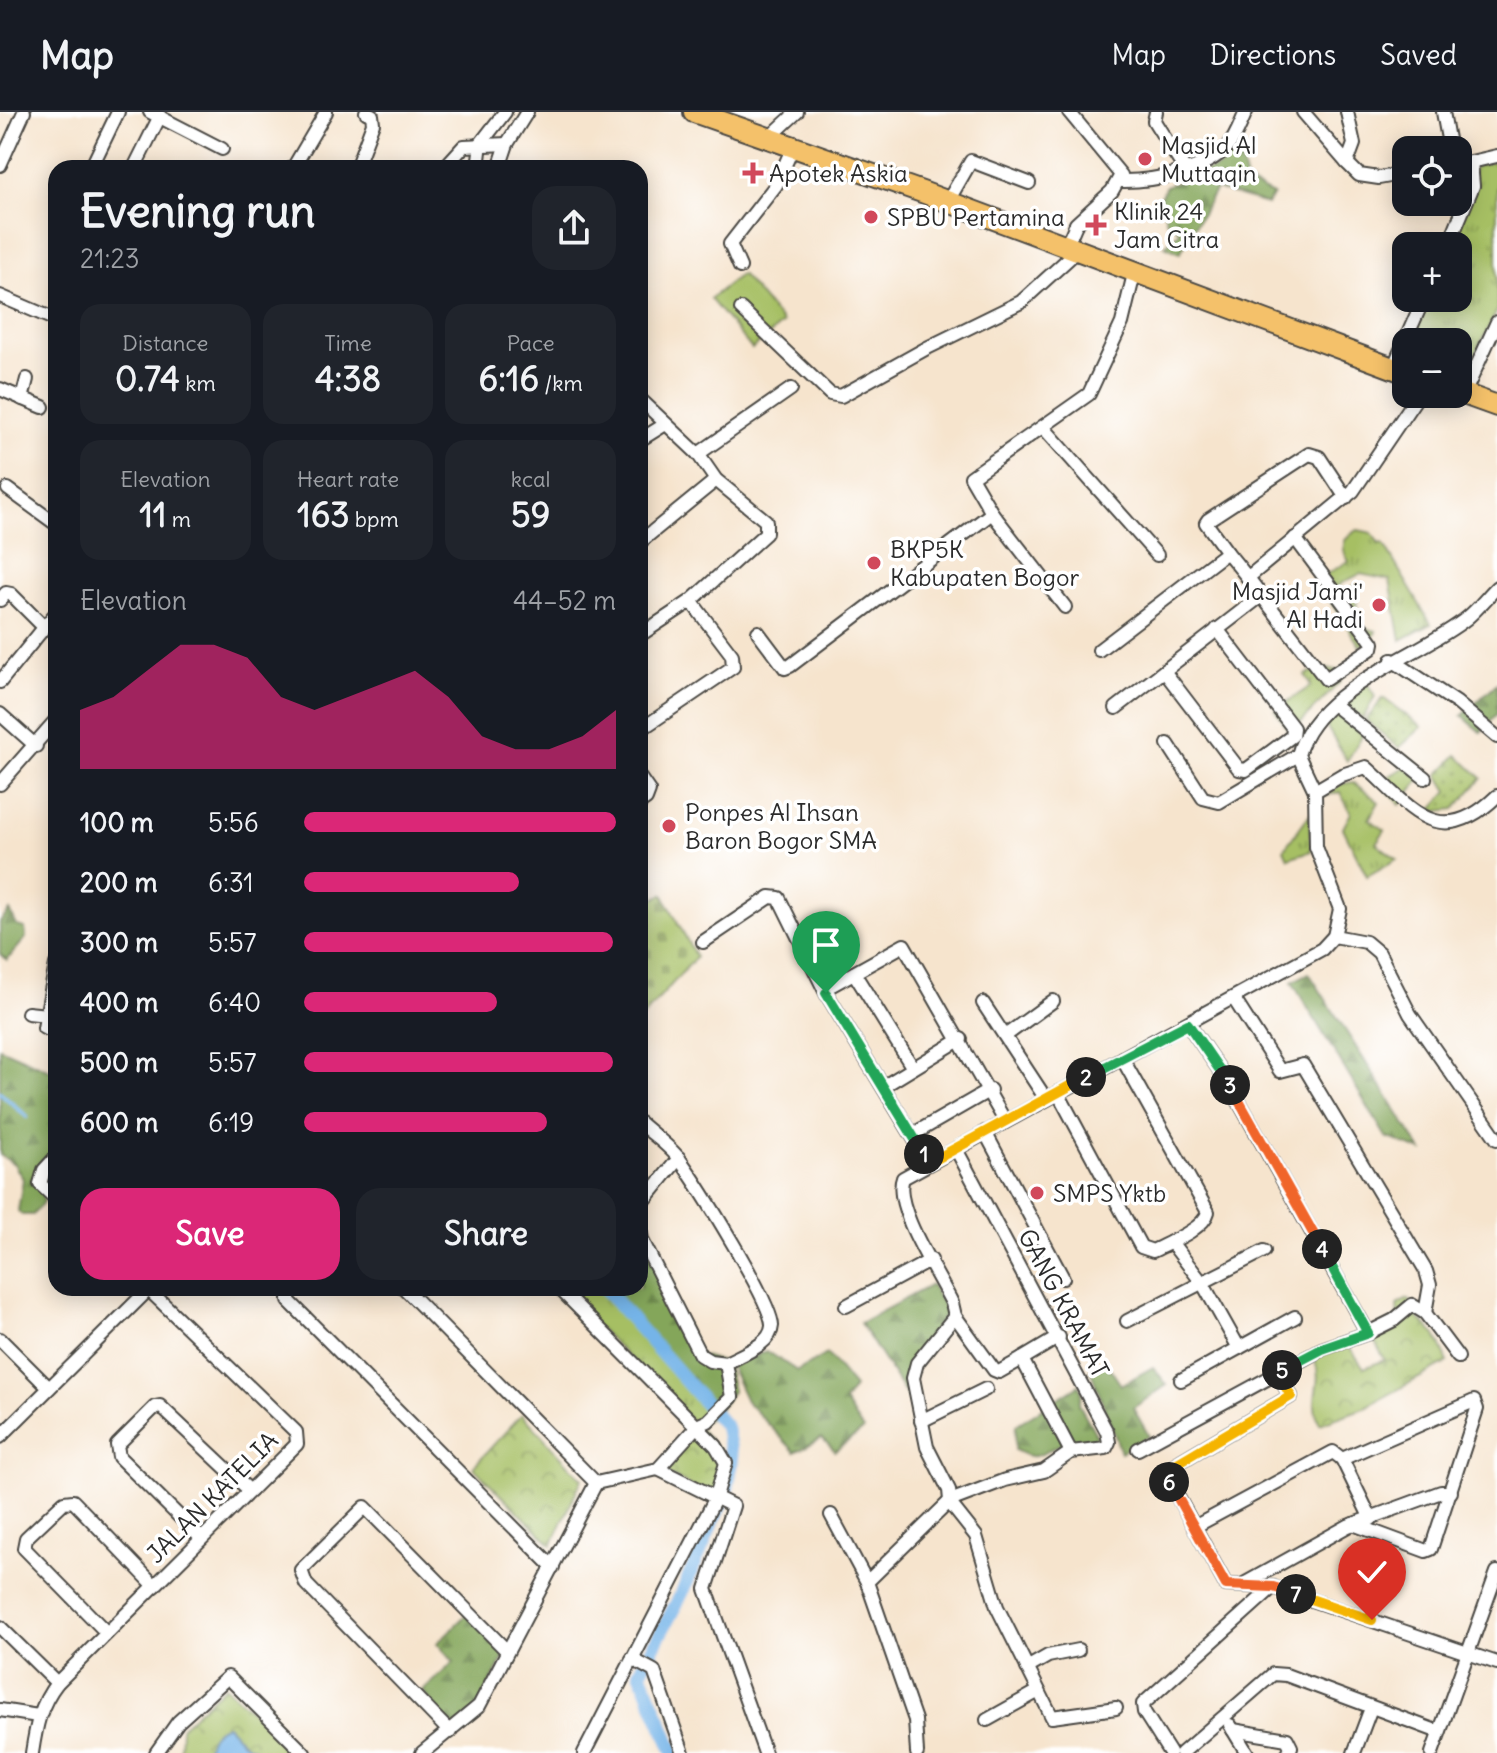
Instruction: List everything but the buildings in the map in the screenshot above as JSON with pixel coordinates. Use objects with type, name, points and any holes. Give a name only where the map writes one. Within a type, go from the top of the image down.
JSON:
[{"type":"main road","points":[[694,112],[948,201],[1134,274],[1392,368]]},
{"type":"main road","points":[[1472,397],[1497,406]]},
{"type":"street","points":[[0,165],[24,112]]},
{"type":"street","points":[[95,160],[118,112]]},
{"type":"street","points":[[298,160],[326,112]]},
{"type":"street","points":[[359,160],[373,123],[372,115],[366,112]]},
{"type":"street","points":[[479,160],[481,143],[505,112]]},
{"type":"street","points":[[502,160],[507,144],[527,112]]},
{"type":"street","points":[[769,138],[797,112]]},
{"type":"street","points":[[1069,112],[1117,166],[1120,181]]},
{"type":"street","points":[[1156,112],[1154,121],[1185,170]]},
{"type":"street","points":[[741,309],[830,394],[841,396],[927,348],[1021,302],[1072,249],[1076,224],[1120,181],[1163,179],[1228,147],[1246,112]]},
{"type":"street","points":[[1303,112],[1347,163],[1366,178],[1392,175]]},
{"type":"street","points":[[1347,112],[1354,144],[1347,163]]},
{"type":"street","points":[[1443,112],[1447,136]]},
{"type":"street","points":[[137,160],[155,114],[222,149]]},
{"type":"street","points":[[451,160],[464,146],[507,144]]},
{"type":"street","points":[[740,267],[730,244],[776,185],[793,147]]},
{"type":"street","points":[[1472,162],[1497,156]]},
{"type":"street","points":[[948,201],[971,161],[1029,183]]},
{"type":"street","points":[[1065,607],[992,513],[971,477],[1083,399],[1094,386],[1122,323],[1134,274]]},
{"type":"street","points":[[0,296],[48,317]]},
{"type":"street","points":[[1472,371],[1497,322]]},
{"type":"street","points":[[22,399],[27,379]]},
{"type":"street","points":[[0,389],[43,407]]},
{"type":"street","points":[[698,454],[791,389]]},
{"type":"street","points":[[648,408],[698,454],[716,480],[766,521],[768,527],[766,533],[691,601],[648,629]]},
{"type":"street","points":[[1248,578],[1346,498],[1379,457],[1410,408]]},
{"type":"street","points":[[648,435],[664,425]]},
{"type":"street","points":[[1043,427],[1157,555]]},
{"type":"street","points":[[1295,538],[1373,643],[1372,648],[1326,679],[1206,523],[1309,454],[1319,457],[1346,498]]},
{"type":"street","points":[[648,535],[716,480]]},
{"type":"street","points":[[8,489],[48,518]]},
{"type":"street","points":[[758,632],[785,668],[790,666],[992,513]]},
{"type":"street","points":[[1099,650],[1227,552]]},
{"type":"street","points":[[1059,1337],[999,1372],[994,1370],[955,1316],[931,1260],[905,1213],[899,1189],[903,1178],[1322,949],[1334,936],[1340,909],[1316,847],[1315,791],[1298,755],[1302,741],[1334,705],[1392,660],[1467,618],[1497,587]]},
{"type":"street","points":[[0,600],[6,593],[11,594],[44,627]]},
{"type":"street","points":[[1116,708],[1261,596]]},
{"type":"street","points":[[648,725],[733,667],[732,655],[691,601]]},
{"type":"street","points":[[0,682],[48,622]]},
{"type":"street","points":[[1164,671],[1239,769],[1246,770],[1292,736],[1293,728],[1217,629]]},
{"type":"street","points":[[1392,660],[1457,703],[1497,737]]},
{"type":"street","points":[[1334,705],[1425,778]]},
{"type":"street","points":[[0,714],[36,746]]},
{"type":"street","points":[[0,784],[48,730]]},
{"type":"street","points":[[1168,744],[1203,798],[1210,802],[1219,802],[1298,755]]},
{"type":"street","points":[[1315,791],[1342,775],[1366,767],[1409,810],[1440,822],[1473,815],[1497,796]]},
{"type":"street","points":[[703,942],[770,897],[779,898],[826,993],[929,1163]]},
{"type":"street","points":[[1334,936],[1366,942],[1379,953],[1410,1014],[1497,1139]]},
{"type":"street","points":[[832,985],[904,945],[961,1039],[1005,1121]]},
{"type":"street","points":[[854,973],[913,1068]]},
{"type":"street","points":[[1234,999],[1280,1071],[1300,1064],[1306,1067],[1347,1134],[1426,1271],[1430,1285],[1425,1313]]},
{"type":"street","points":[[1005,1036],[1053,1001]]},
{"type":"street","points":[[983,1003],[1052,1096],[1141,1247],[1153,1251],[1206,1220],[1208,1212],[1122,1058]]},
{"type":"street","points":[[48,1009],[44,1028],[48,1029]]},
{"type":"street","points":[[28,1013],[47,1015]]},
{"type":"street","points":[[1188,1024],[1228,1082],[1368,1333]]},
{"type":"street","points":[[889,1083],[961,1039]]},
{"type":"street","points":[[917,1132],[990,1090]]},
{"type":"street","points":[[648,1130],[679,1158],[747,1270],[772,1322],[769,1336],[726,1363],[710,1361],[700,1355],[648,1252]]},
{"type":"street","points":[[985,1132],[1063,1278]]},
{"type":"street","name":"GANG KRAMAT","points":[[956,1149],[1059,1337],[1109,1442],[1099,1451],[1071,1452]]},
{"type":"street","points":[[648,1196],[679,1158]]},
{"type":"street","points":[[48,1166],[40,1184],[48,1192]]},
{"type":"street","points":[[1171,1242],[1203,1284],[1239,1348]]},
{"type":"street","points":[[1127,1321],[1264,1251]]},
{"type":"street","points":[[846,1306],[931,1260]]},
{"type":"street","points":[[0,1437],[140,1296]]},
{"type":"street","name":"JALAN KATELIA","points":[[32,1753],[38,1716],[44,1700],[57,1683],[297,1444],[296,1432],[156,1296]]},
{"type":"street","points":[[289,1296],[289,1301],[553,1567]]},
{"type":"street","points":[[412,1296],[596,1483]]},
{"type":"street","points":[[567,1296],[697,1426],[716,1446],[726,1463],[715,1499],[639,1662],[584,1753]]},
{"type":"street","points":[[1138,1449],[1322,1349],[1368,1333],[1399,1317],[1401,1311],[1412,1305],[1425,1313],[1458,1357]]},
{"type":"street","points":[[955,1316],[917,1363],[914,1391],[921,1421],[950,1502],[976,1536],[997,1607],[1052,1717],[1116,1708]]},
{"type":"street","points":[[1181,1380],[1295,1317]]},
{"type":"street","points":[[0,1339],[49,1388]]},
{"type":"street","points":[[867,1582],[950,1502],[1005,1480],[1044,1471],[1071,1452],[1022,1359]]},
{"type":"street","points":[[596,1483],[658,1469],[697,1426],[710,1419],[732,1397],[726,1363]]},
{"type":"street","points":[[1277,1373],[1291,1396],[1169,1468],[1168,1479],[1226,1585],[1273,1587],[1497,1663]]},
{"type":"street","points":[[921,1421],[986,1389]]},
{"type":"street","points":[[1342,1459],[1474,1401],[1477,1409],[1434,1545],[1426,1551],[1353,1524]]},
{"type":"street","points":[[201,1538],[119,1457],[117,1445],[155,1407],[160,1406],[250,1491]]},
{"type":"street","points":[[1194,1527],[1333,1452],[1342,1459],[1371,1519]]},
{"type":"street","points":[[658,1469],[715,1499],[731,1504],[733,1509],[706,1589],[765,1753]]},
{"type":"street","points":[[422,1753],[479,1706],[596,1483]]},
{"type":"street","points":[[1239,1587],[1353,1524],[1441,1492],[1451,1492]]},
{"type":"street","points":[[107,1633],[24,1548],[22,1543],[35,1529],[64,1502],[73,1501],[155,1586]]},
{"type":"street","points":[[450,1732],[306,1584],[301,1570],[365,1507],[507,1651]]},
{"type":"street","points":[[831,1515],[867,1582],[915,1720],[917,1753]]},
{"type":"street","points":[[1432,1753],[1497,1572]]},
{"type":"street","points":[[1170,1753],[1144,1712],[1143,1704],[1273,1587]]},
{"type":"street","points":[[0,1627],[57,1683]]},
{"type":"street","points":[[1027,1668],[1048,1656],[1078,1650]]},
{"type":"street","points":[[639,1662],[654,1671],[683,1753]]},
{"type":"street","points":[[1182,1753],[1273,1674],[1286,1675],[1439,1732]]},
{"type":"street","points":[[156,1753],[178,1722],[228,1677],[304,1753]]},
{"type":"street","points":[[987,1720],[1037,1692]]},
{"type":"street","points":[[1354,1753],[1371,1708]]},
{"type":"street","points":[[0,1710],[38,1716]]},
{"type":"street","points":[[1224,1718],[1247,1753]]},
{"type":"street","points":[[1233,1730],[1287,1739],[1291,1747],[1288,1753]]},
{"type":"green space","points":[[1231,148],[1240,152],[1246,182],[1273,195],[1267,204],[1216,189],[1180,253],[1165,246],[1180,231],[1166,220],[1160,197],[1166,186],[1224,165],[1221,155]]},
{"type":"green space","points":[[1497,161],[1497,311],[1472,360],[1472,328],[1415,328],[1423,312],[1472,312],[1472,232],[1456,232],[1461,216],[1472,216],[1475,166]]},
{"type":"green space","points":[[741,274],[783,323],[752,349],[710,299]]},
{"type":"green space","points":[[1358,530],[1372,533],[1379,544],[1383,543],[1431,624],[1401,640],[1390,580],[1360,574],[1338,585],[1342,595],[1356,584],[1357,620],[1364,628],[1376,631],[1372,641],[1360,646],[1316,580],[1349,561],[1344,552],[1344,543]]},
{"type":"green space","points":[[1319,668],[1337,670],[1341,681],[1291,733],[1275,710],[1311,686],[1305,675]]},
{"type":"green space","points":[[1367,683],[1375,696],[1363,719],[1341,701]]},
{"type":"green space","points":[[1497,683],[1497,714],[1481,732],[1462,716]]},
{"type":"green space","points":[[1383,698],[1422,727],[1399,748],[1366,720]]},
{"type":"green space","points":[[1337,714],[1363,734],[1347,761],[1325,724]]},
{"type":"green space","points":[[1457,755],[1482,778],[1455,809],[1429,812],[1448,791],[1438,775]]},
{"type":"green space","points":[[1405,767],[1421,779],[1400,804],[1379,782]]},
{"type":"green space","points":[[1353,782],[1379,802],[1369,819],[1385,830],[1376,843],[1397,859],[1367,876],[1343,828],[1351,813],[1340,792],[1325,796],[1341,784]]},
{"type":"green space","points":[[1309,815],[1311,851],[1288,858],[1284,849]]},
{"type":"green space","points":[[663,894],[696,957],[648,1011],[648,902]]},
{"type":"green space","points":[[10,911],[17,926],[25,928],[26,938],[7,960],[0,954],[0,922]]},
{"type":"green space","points":[[1309,973],[1422,1151],[1386,1137],[1292,982]]},
{"type":"green space","points":[[0,1048],[48,1069],[48,1165],[42,1171],[43,1202],[33,1215],[22,1215],[18,1211],[23,1179],[14,1164],[0,1155]]},
{"type":"green space","points":[[648,1244],[700,1355],[726,1363],[733,1390],[715,1415],[611,1296],[648,1296]]},
{"type":"green space","points":[[931,1285],[947,1311],[909,1368],[909,1399],[860,1323]]},
{"type":"green space","points":[[567,1296],[611,1296],[715,1415],[697,1426]]},
{"type":"green space","points":[[1408,1299],[1420,1311],[1418,1318],[1436,1335],[1448,1362],[1364,1408],[1320,1424],[1315,1406],[1318,1378],[1315,1361],[1319,1351],[1348,1345],[1364,1368],[1385,1360],[1371,1335],[1398,1321],[1397,1305]]},
{"type":"green space","points":[[767,1351],[797,1371],[827,1354],[854,1387],[844,1402],[863,1430],[835,1451],[822,1438],[795,1452],[746,1401],[730,1366]]},
{"type":"green space","points":[[1107,1364],[1121,1385],[1153,1367],[1167,1385],[1133,1408],[1149,1436],[1121,1452],[1090,1369]]},
{"type":"green space","points":[[1079,1385],[1082,1392],[1079,1404],[1102,1445],[1067,1443],[1035,1456],[1015,1450],[1016,1425]]},
{"type":"green space","points":[[522,1414],[582,1479],[552,1545],[473,1467]]},
{"type":"green space","points":[[697,1426],[723,1455],[715,1499],[659,1469]]},
{"type":"green space","points":[[469,1612],[507,1651],[479,1706],[450,1732],[423,1691],[454,1662],[437,1643]]},
{"type":"green space","points":[[225,1686],[297,1753],[180,1753],[181,1727]]},
{"type":"water","points":[[227,1725],[244,1744],[264,1753],[206,1753],[212,1735]]},
{"type":"waterway","points":[[0,1092],[27,1117]]},
{"type":"waterway","points":[[611,1296],[726,1427],[732,1459],[727,1489]]},
{"type":"waterway","points":[[674,1753],[640,1672],[682,1593],[723,1499]]},
{"type":"place","name":"Masjid Al Muttaqin","points":[[1145,159]]},
{"type":"place","name":"Apotek Askia","points":[[753,173]]},
{"type":"place","name":"SPBU Pertamina","points":[[871,217]]},
{"type":"place","name":"Klinik 24 Jam Citra","points":[[1096,225]]},
{"type":"place","name":"BKP5K Kabupaten Bogor","points":[[874,563]]},
{"type":"place","name":"Masjid Jami' Al Hadi","points":[[1379,605]]},
{"type":"place","name":"Ponpes Al Ihsan Baron Bogor SMA","points":[[669,826]]},
{"type":"place","name":"SMPS Yktb","points":[[1037,1193]]},
{"type":"route","points":[[826,993],[929,1163],[1188,1024],[1228,1082],[1368,1333],[1322,1349],[1277,1373],[1291,1396],[1169,1468],[1168,1479],[1226,1585],[1273,1587],[1372,1620]]}]
